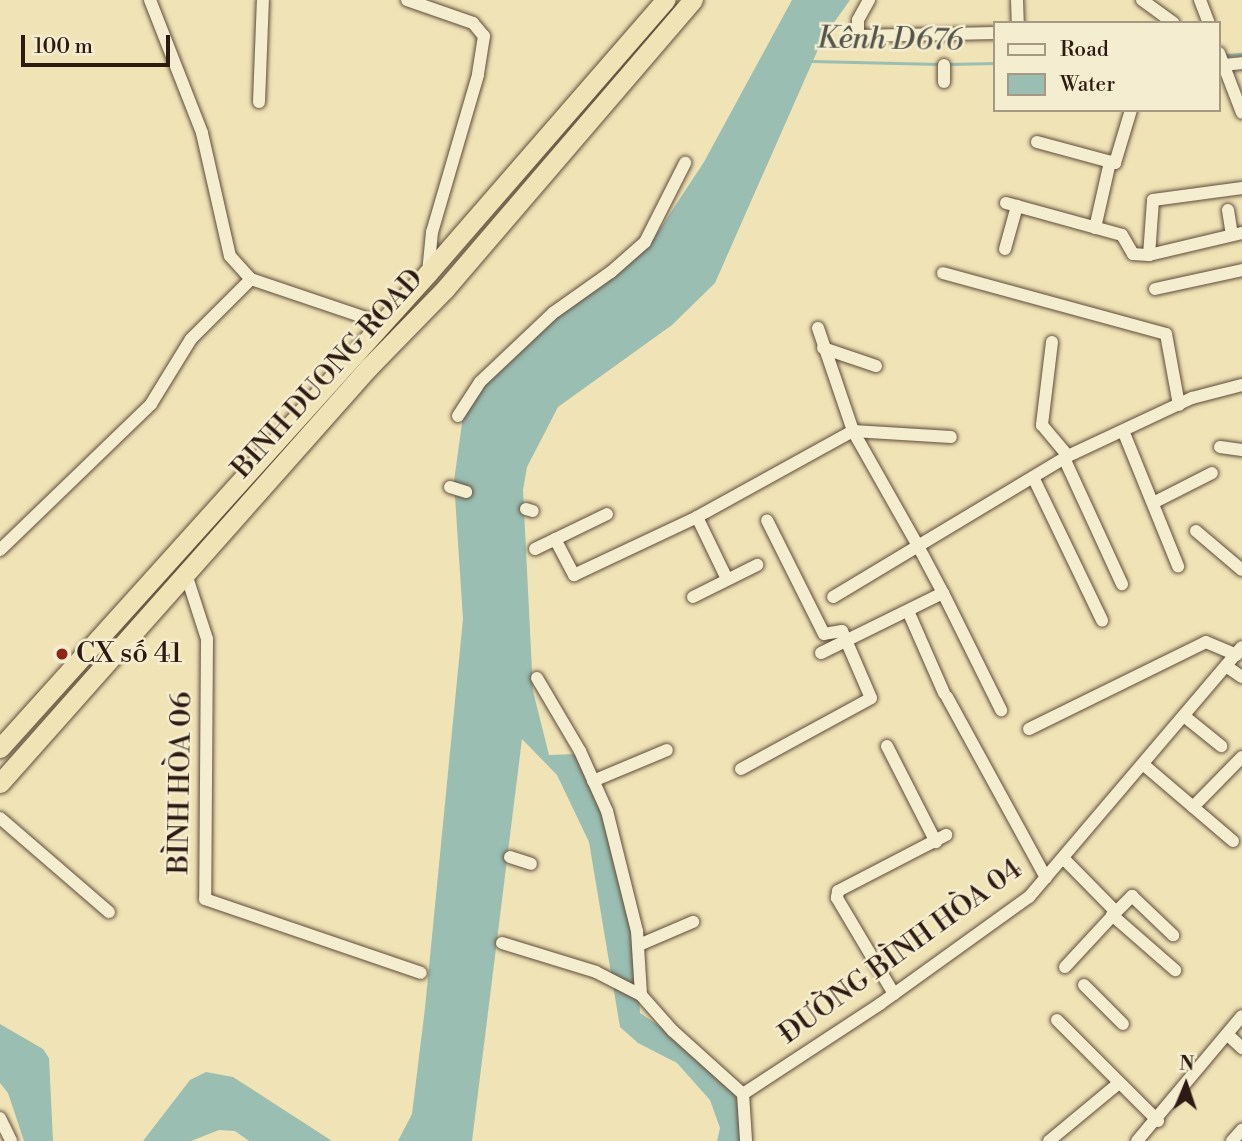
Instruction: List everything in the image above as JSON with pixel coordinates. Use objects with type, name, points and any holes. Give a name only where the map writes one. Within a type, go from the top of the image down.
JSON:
[{"type":"highway","name":"BINH DUONG ROAD","points":[[0,748],[428,273],[665,0]]},
{"type":"highway","name":"BINH DUONG ROAD","points":[[0,783],[445,289],[693,0]]},
{"type":"highway","points":[[428,273],[445,289]]},
{"type":"highway","points":[[149,582],[167,596]]},
{"type":"highway","points":[[16,731],[34,745]]},
{"type":"street","points":[[150,0],[202,133],[230,256],[251,279],[381,323]]},
{"type":"street","points":[[259,102],[263,0]]},
{"type":"street","points":[[407,0],[473,23],[484,36],[478,75],[432,232],[428,273]]},
{"type":"street","points":[[869,0],[858,20],[858,36],[944,40],[993,33]]},
{"type":"street","points":[[1017,0],[1018,21]]},
{"type":"street","points":[[1142,0],[1171,21]]},
{"type":"street","points":[[1200,0],[1206,21]]},
{"type":"street","points":[[1221,58],[1242,64]]},
{"type":"street","points":[[1221,58],[1242,113]]},
{"type":"street","points":[[944,65],[944,82]]},
{"type":"street","points":[[1037,142],[1115,163],[1130,112]]},
{"type":"street","points":[[1095,228],[1110,162]]},
{"type":"street","points":[[458,416],[480,382],[553,313],[611,272],[645,242],[685,163]]},
{"type":"street","points":[[1149,255],[1153,200],[1242,188]]},
{"type":"street","points":[[1006,249],[1011,205],[1126,238],[1133,254],[1149,255],[1237,234],[1228,210]]},
{"type":"street","points":[[1156,289],[1242,270]]},
{"type":"street","points":[[943,274],[1166,334],[1179,405]]},
{"type":"street","points":[[0,550],[5,535],[151,404],[191,339],[251,279]]},
{"type":"street","points":[[818,328],[853,431],[943,593],[1001,710]]},
{"type":"street","points":[[1052,342],[1042,425],[1066,457],[1122,584]]},
{"type":"street","points":[[823,348],[876,366]]},
{"type":"street","points":[[833,597],[1034,479],[1066,457],[1179,405],[1242,385]]},
{"type":"street","points":[[555,539],[574,575],[697,517],[853,431],[951,437]]},
{"type":"street","points":[[1124,432],[1178,566]]},
{"type":"street","points":[[1220,447],[1242,450]]},
{"type":"street","points":[[1153,503],[1212,472]]},
{"type":"street","points":[[1034,479],[1102,620]]},
{"type":"street","points":[[450,487],[466,492]]},
{"type":"street","points":[[534,549],[607,514]]},
{"type":"street","points":[[697,517],[727,579]]},
{"type":"street","points":[[741,769],[869,701],[871,694],[841,630],[824,634],[766,520]]},
{"type":"street","points":[[1196,531],[1242,570]]},
{"type":"street","points":[[693,597],[757,565]]},
{"type":"street","name":"BÌNH HÒA 06","points":[[186,574],[207,639],[205,899],[418,973]]},
{"type":"street","points":[[821,653],[943,593]]},
{"type":"street","points":[[908,611],[945,695],[1046,878]]},
{"type":"street","points":[[1028,729],[1206,642],[1239,651]]},
{"type":"street","name":"ĐƯỜNG BÌNH HÒA 04","points":[[743,1094],[894,994],[1029,897],[1239,651]]},
{"type":"street","points":[[1226,666],[1242,677]]},
{"type":"street","points":[[537,678],[607,811],[639,945],[641,995]]},
{"type":"street","points":[[1184,716],[1221,747]]},
{"type":"street","points":[[887,746],[941,838],[838,891],[837,898],[894,994]]},
{"type":"street","points":[[593,781],[667,750]]},
{"type":"street","points":[[1194,807],[1242,757]]},
{"type":"street","points":[[1144,765],[1233,841]]},
{"type":"street","points":[[0,818],[109,912]]},
{"type":"street","points":[[510,857],[531,864]]},
{"type":"street","points":[[1064,859],[1114,913],[1175,970]]},
{"type":"street","points":[[1065,967],[1132,896],[1173,935]]},
{"type":"street","points":[[639,945],[693,922]]},
{"type":"street","points":[[502,943],[597,972],[614,985],[641,995],[673,1031],[743,1094],[746,1141]]},
{"type":"street","points":[[1084,985],[1123,1024]]},
{"type":"street","points":[[1137,1141],[1158,1121],[1242,1016]]},
{"type":"street","points":[[1057,1020],[1095,1053],[1119,1083],[1158,1121]]},
{"type":"street","points":[[1227,1034],[1242,1048]]},
{"type":"street","points":[[1049,1141],[1119,1083]]},
{"type":"street","points":[[0,1118],[11,1141]]},
{"type":"street","points":[[1232,1141],[1242,1130]]},
{"type":"water","points":[[792,0],[850,0],[823,38],[715,283],[672,325],[558,407],[527,467],[523,490],[533,691],[549,755],[576,754],[604,812],[636,946],[640,1013],[677,1038],[732,1090],[740,1104],[740,1141],[717,1141],[720,1128],[710,1100],[677,1063],[638,1043],[620,1027],[589,842],[557,775],[522,739],[472,1141],[398,1141],[412,1114],[463,619],[454,481],[463,416],[483,385],[557,314],[650,244],[704,162]]},
{"type":"water","points":[[0,1024],[43,1049],[49,1058],[53,1141],[24,1141],[8,1093],[0,1083]]},
{"type":"water","points":[[206,1072],[233,1077],[332,1141],[249,1141],[235,1131],[219,1130],[191,1141],[143,1141],[190,1080]]},
{"type":"waterway","name":"Kênh D676","points":[[1224,55],[1242,54]]},
{"type":"waterway","name":"Kênh D676","points":[[812,61],[939,64]]},
{"type":"waterway","name":"Kênh D676","points":[[949,64],[993,63]]},
{"type":"place","name":"CX số 41","points":[[62,654]]}]
